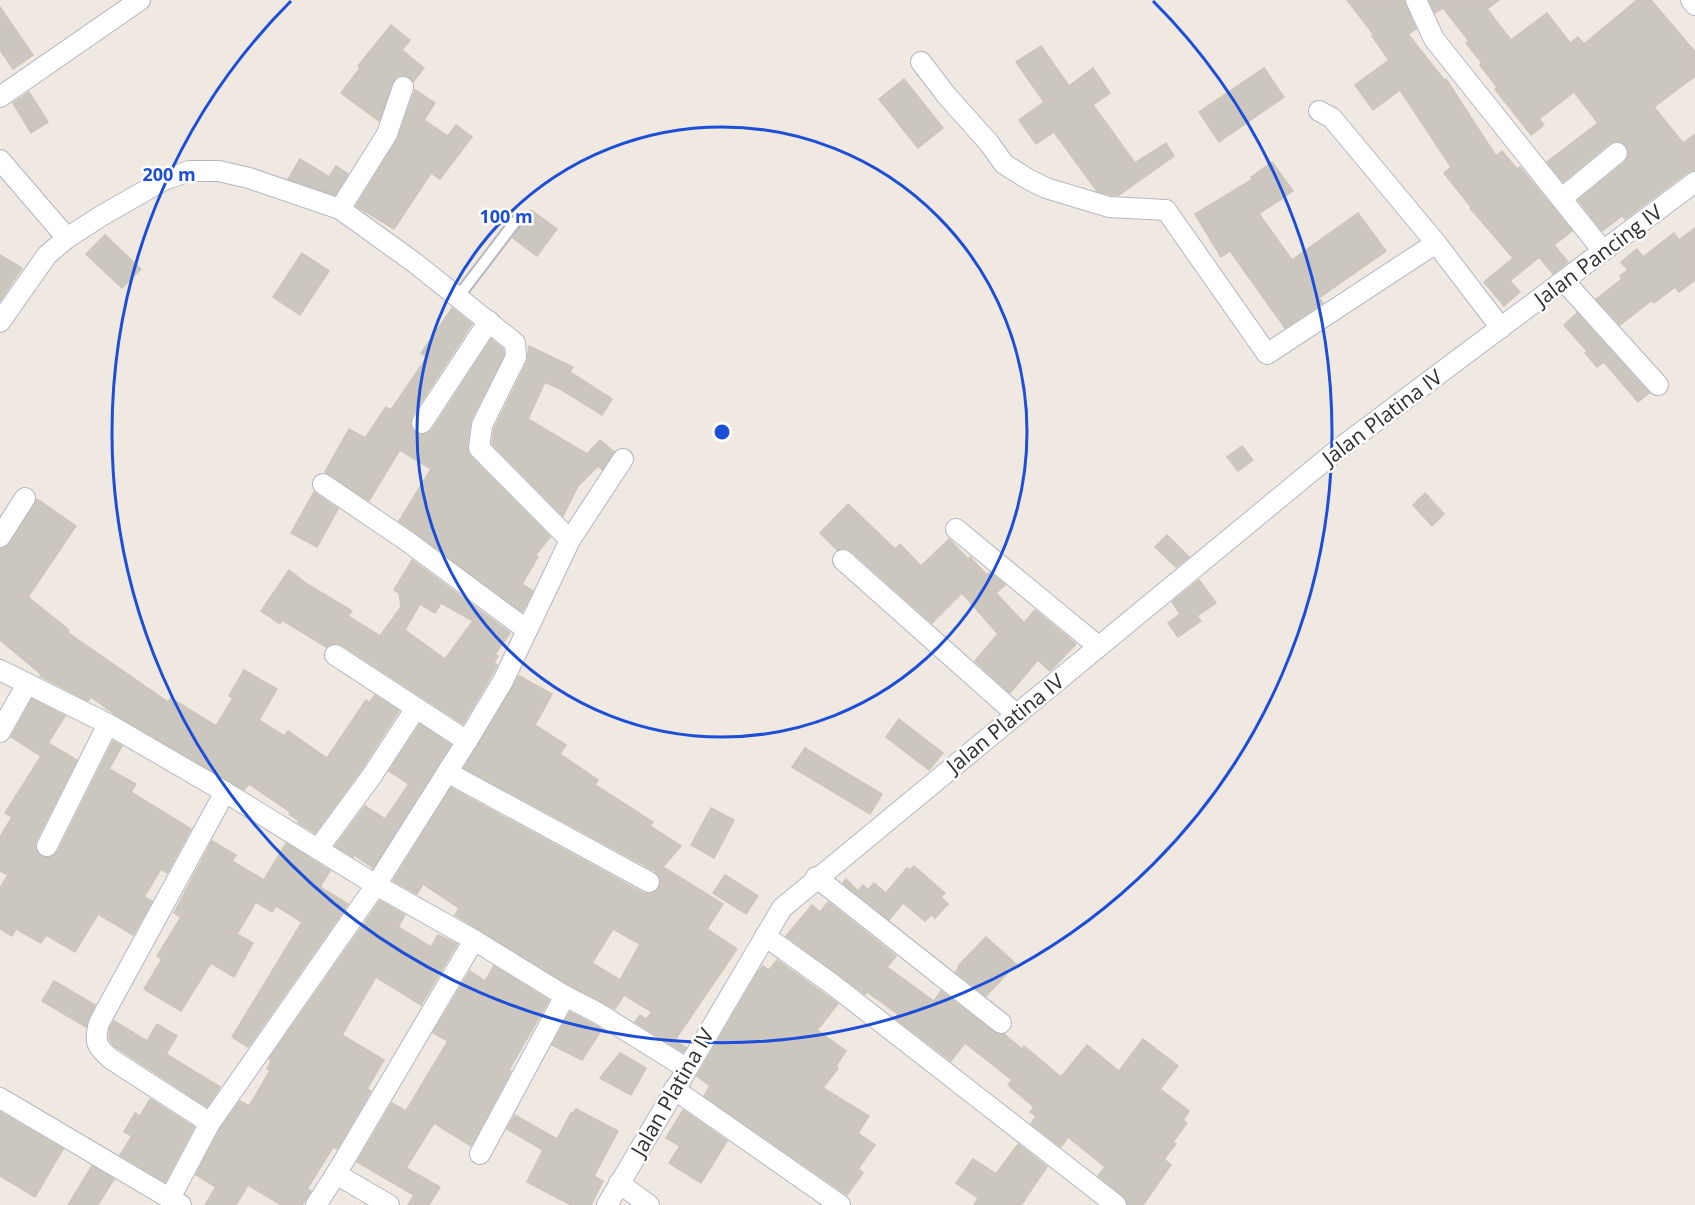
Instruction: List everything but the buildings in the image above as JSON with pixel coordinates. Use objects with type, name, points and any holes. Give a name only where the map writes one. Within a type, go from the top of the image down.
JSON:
[{"type":"street","points":[[0,96],[140,0]]},
{"type":"street","points":[[1416,0],[1434,39],[1603,251]]},
{"type":"street","points":[[1691,0],[1695,5]]},
{"type":"street","points":[[921,62],[1004,164],[1028,179],[1046,188],[1108,207],[1166,210],[1267,354],[1436,243]]},
{"type":"street","points":[[340,209],[387,134],[403,87]]},
{"type":"street","points":[[1319,111],[1332,118],[1436,243],[1501,328]]},
{"type":"street","points":[[1561,199],[1617,153]]},
{"type":"street","points":[[0,160],[67,238]]},
{"type":"street","points":[[0,322],[47,255],[67,238],[164,180],[189,171],[219,171],[249,178],[340,209],[458,297],[515,343],[516,357],[482,425],[479,448],[570,540]]},
{"type":"street","name":"Jalan Pancing IV","points":[[1501,328],[1693,187]]},
{"type":"street","points":[[1564,281],[1658,385]]},
{"type":"street","points":[[422,423],[489,321]]},
{"type":"street","name":"Jalan Platina IV","points":[[607,1205],[782,908],[816,877],[1336,451],[1501,328]]},
{"type":"street","points":[[0,1098],[176,1202],[210,1123],[376,885],[467,741],[503,681],[570,540],[623,459]]},
{"type":"street","points":[[322,484],[407,541],[527,630]]},
{"type":"street","points":[[0,537],[25,498]]},
{"type":"street","points":[[956,528],[1098,646]]},
{"type":"street","points":[[843,560],[1016,714]]},
{"type":"street","points":[[335,655],[467,741]]},
{"type":"street","points":[[0,670],[108,724],[225,792],[376,885],[598,1013],[686,1068]]},
{"type":"street","points":[[0,732],[27,684]]},
{"type":"street","points":[[318,849],[371,777],[416,708]]},
{"type":"street","points":[[47,846],[108,724]]},
{"type":"street","points":[[447,772],[650,882]]},
{"type":"street","points":[[210,1123],[111,1059],[99,1049],[95,1037],[99,1023],[225,792]]},
{"type":"street","points":[[816,877],[1001,1023]]},
{"type":"street","points":[[765,936],[832,984],[1116,1205]]},
{"type":"street","points":[[316,1205],[474,940]]},
{"type":"street","points":[[480,1154],[566,996]]},
{"type":"street","points":[[674,1089],[840,1205]]},
{"type":"street","points":[[336,1174],[389,1205]]},
{"type":"street","points":[[619,1183],[649,1205]]},
{"type":"lane","points":[[458,297],[515,222]]}]
